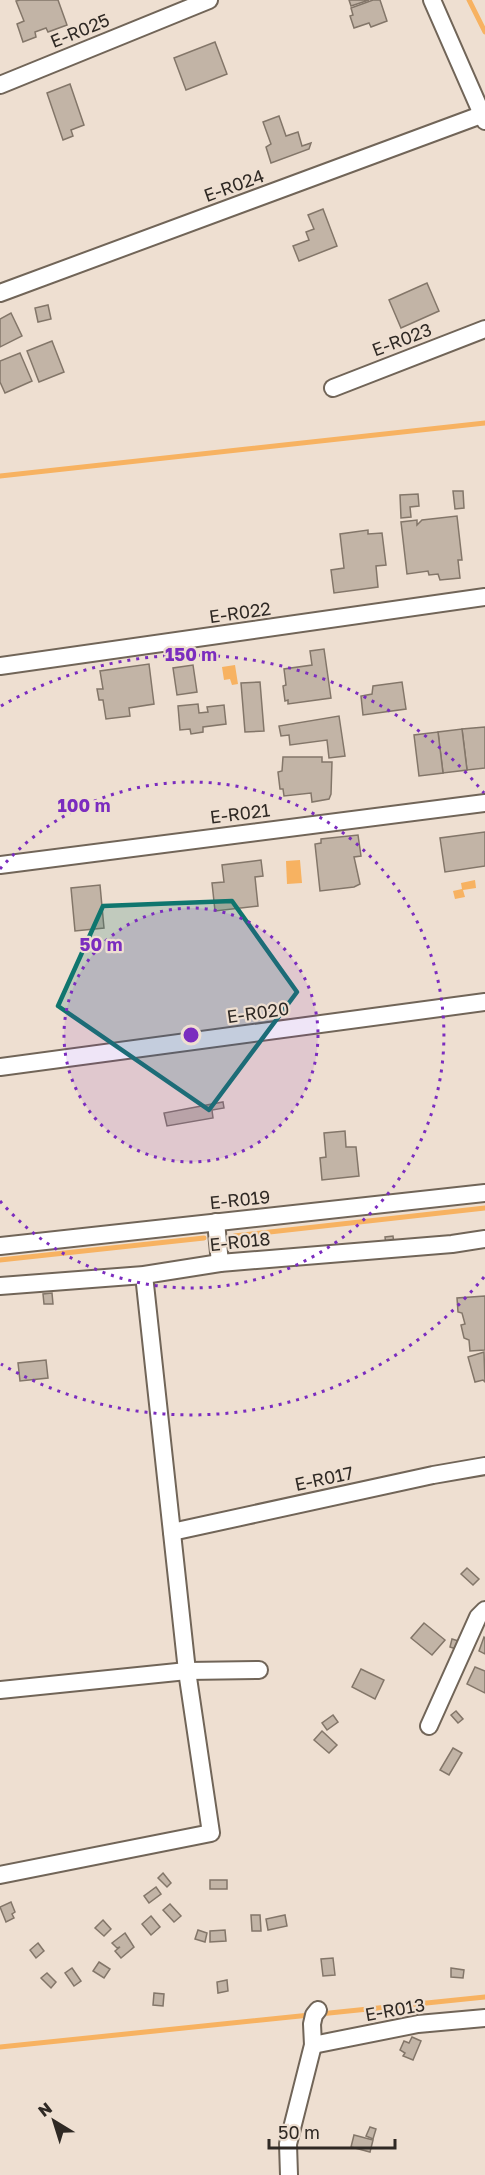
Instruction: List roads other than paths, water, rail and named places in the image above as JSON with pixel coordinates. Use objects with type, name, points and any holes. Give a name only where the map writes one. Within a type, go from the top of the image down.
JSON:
[{"type":"street","name":"E-R025","points":[[0,85],[209,0]]},
{"type":"street","points":[[432,0],[483,118]]},
{"type":"street","name":"E-R024","points":[[0,293],[483,118]]},
{"type":"street","name":"E-R023","points":[[333,388],[485,329]]},
{"type":"street","name":"E-R022","points":[[0,666],[485,597]]},
{"type":"street","name":"E-R021","points":[[0,865],[485,803]]},
{"type":"street","name":"E-R020","points":[[0,1067],[485,1002]]},
{"type":"street","name":"E-R019","points":[[0,1246],[485,1193]]},
{"type":"street","points":[[216,1222],[220,1263]]},
{"type":"street","name":"E-R018","points":[[0,1286],[144,1275],[220,1263],[453,1244],[485,1239]]},
{"type":"street","points":[[0,1875],[211,1833],[187,1671],[144,1275]]},
{"type":"street","name":"E-R017","points":[[172,1532],[433,1475],[485,1466]]},
{"type":"street","points":[[429,1726],[478,1617],[485,1610]]},
{"type":"street","points":[[0,1690],[187,1671],[260,1670]]},
{"type":"street","points":[[289,2175],[288,2144],[313,2045],[314,2015],[318,2010]]},
{"type":"street","name":"E-R013","points":[[313,2045],[418,2024],[485,2018]]},
{"type":"waterway","points":[[469,0],[485,32]]},
{"type":"waterway","points":[[0,476],[485,423]]},
{"type":"waterway","points":[[234,1236],[485,1208]]},
{"type":"waterway","points":[[0,1260],[204,1238]]},
{"type":"waterway","points":[[0,2047],[485,1997]]}]
